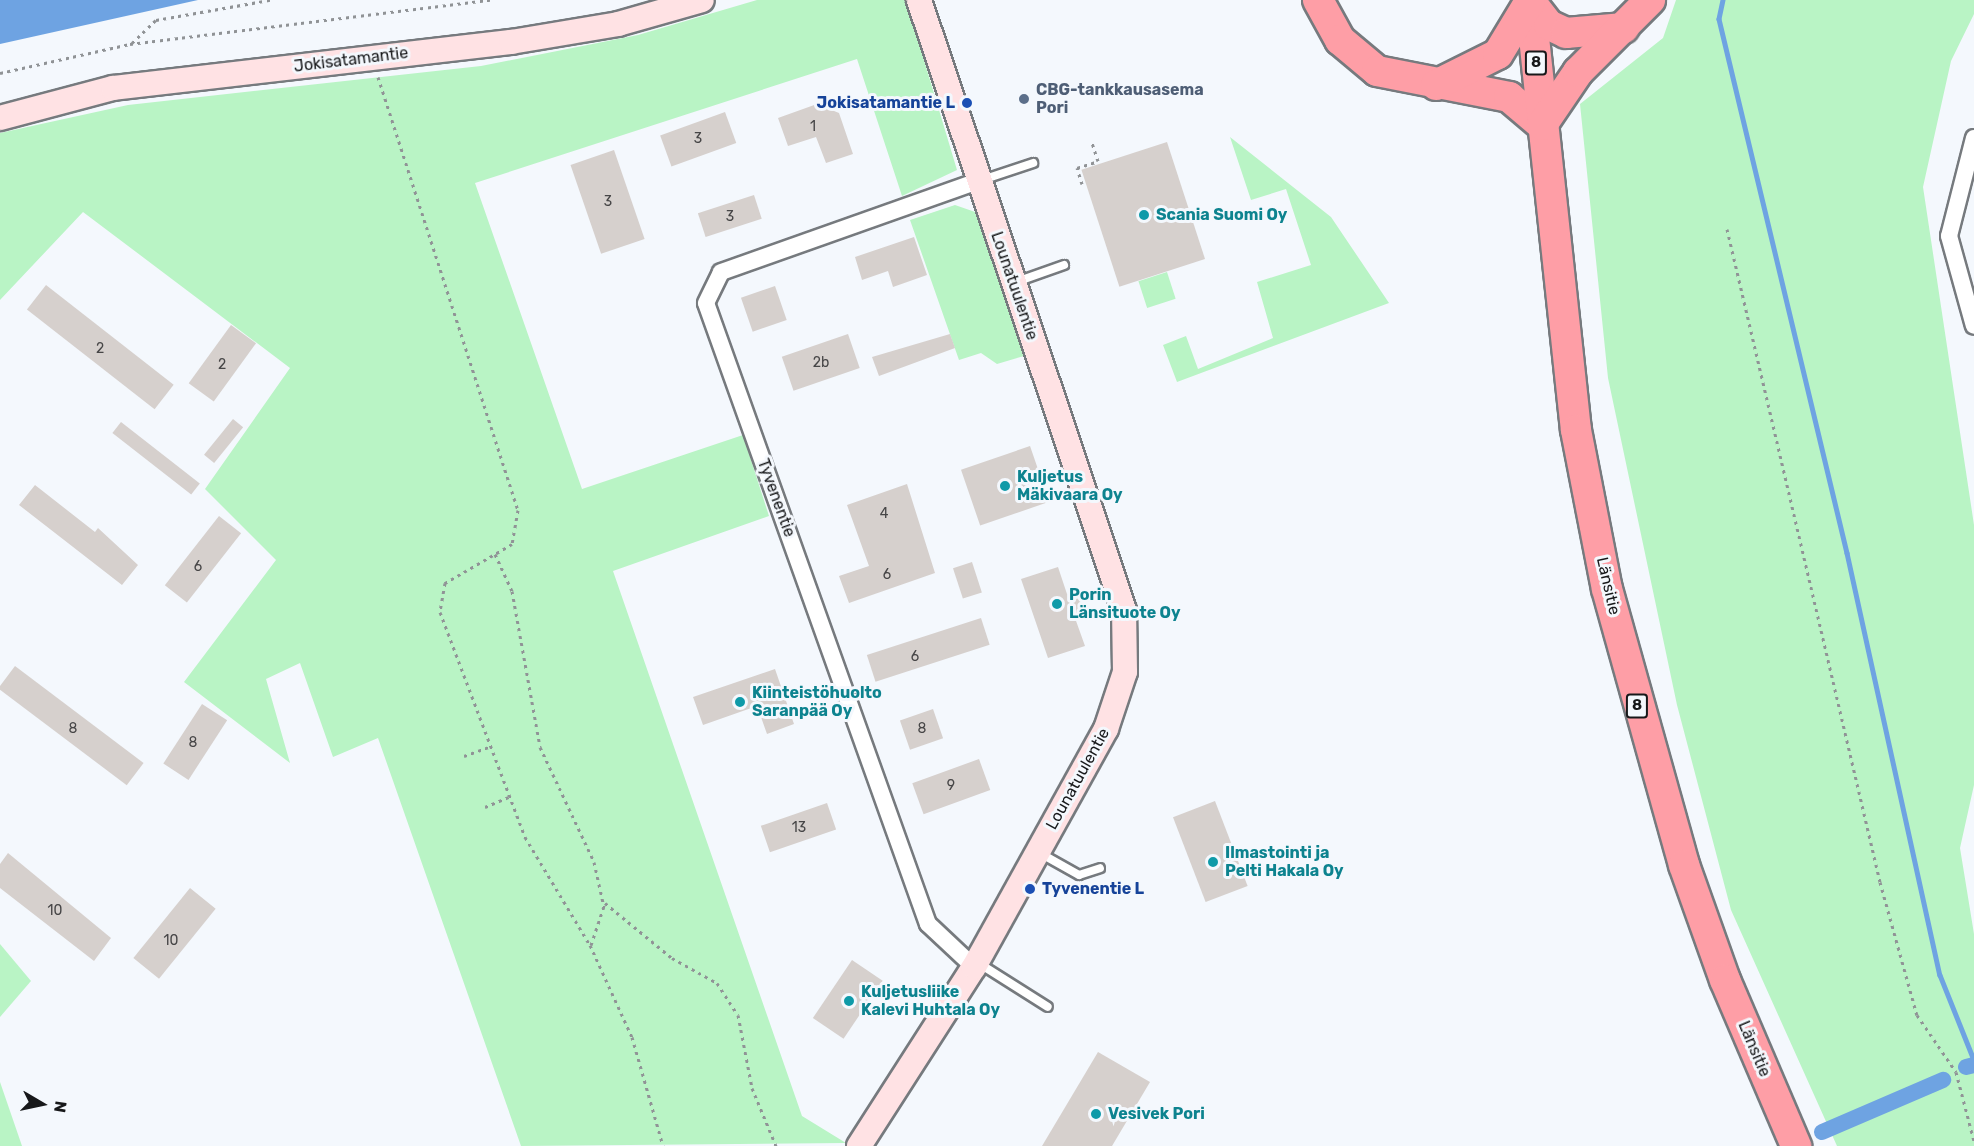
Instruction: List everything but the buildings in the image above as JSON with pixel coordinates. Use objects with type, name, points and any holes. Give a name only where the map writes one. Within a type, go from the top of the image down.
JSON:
[{"type":"highway","points":[[1318,0],[1340,40],[1362,63],[1391,77],[1509,97],[1542,125],[1578,72],[1650,0]]},
{"type":"highway","points":[[1436,85],[1498,54],[1530,1],[1549,25],[1566,33],[1624,28]]},
{"type":"highway","name":"Länsitie","points":[[1530,1],[1576,430],[1607,589],[1684,866],[1725,980],[1796,1146]]},
{"type":"street","name":"Jokisatamantie","points":[[0,118],[113,88],[371,58],[618,24],[702,0]]},
{"type":"street","name":"Lounatuulentie","points":[[859,1146],[975,964],[1038,852],[1106,729],[1125,672],[1124,610],[919,0]]},
{"type":"street","points":[[1974,138],[1949,236],[1974,326]]},
{"type":"street","name":"Tyvenentie","points":[[975,964],[928,924],[706,303],[721,272],[978,181]]},
{"type":"lane","points":[[978,181],[1033,163]]},
{"type":"lane","points":[[1013,283],[1064,265]]},
{"type":"lane","points":[[1038,852],[1079,875],[1100,868]]},
{"type":"lane","points":[[975,964],[1048,1007]]},
{"type":"path","points":[[130,44],[156,20],[270,0]]},
{"type":"path","points":[[0,73],[130,44],[490,0]]},
{"type":"path","points":[[371,58],[518,510],[512,544],[445,583],[440,612],[525,837],[590,945],[632,1037],[663,1146]]},
{"type":"path","points":[[1082,184],[1077,168],[1098,161],[1092,143]]},
{"type":"path","points":[[1726,229],[1880,882],[1917,1015],[1956,1072],[1974,1141]]},
{"type":"path","points":[[495,554],[512,591],[540,747],[594,862],[604,907]]},
{"type":"path","points":[[464,756],[491,746]]},
{"type":"path","points":[[485,807],[509,796]]},
{"type":"path","points":[[590,945],[606,903],[672,958],[717,982],[738,1015],[752,1088],[776,1146]]},
{"type":"green space","points":[[757,0],[906,0],[957,170],[902,196],[857,59],[475,183],[582,489],[743,435],[769,516],[613,571],[802,1116],[846,1143],[521,1146],[378,738],[333,757],[300,663],[266,679],[290,763],[184,682],[276,560],[205,489],[290,368],[83,212],[0,300],[0,133],[128,105],[481,66],[638,35]]},
{"type":"green space","points":[[1676,0],[1974,0],[1974,14],[1951,61],[1923,187],[1974,525],[1974,785],[1960,848],[1974,934],[1974,1146],[1837,1146],[1731,910],[1677,705],[1608,378],[1580,104],[1663,38]]},
{"type":"green space","points":[[1230,137],[1331,217],[1389,303],[1177,382],[1163,345],[1186,336],[1198,369],[1273,338],[1257,282],[1311,265],[1286,189],[1251,200]]},
{"type":"green space","points":[[955,205],[978,213],[1024,356],[997,364],[981,353],[959,360],[910,220]]},
{"type":"green space","points":[[1167,272],[1176,299],[1147,308],[1138,281]]},
{"type":"green space","points":[[0,944],[31,981],[0,1017]]},
{"type":"green space","points":[[0,1082],[22,1146],[0,1146]]},
{"type":"water","points":[[0,0],[198,0],[0,44]]},
{"type":"waterway","points":[[1723,0],[1719,19],[1847,553],[1940,975],[1974,1060]]},
{"type":"waterway","points":[[1966,1067],[1974,1065]]},
{"type":"waterway","points":[[1822,1132],[1943,1080]]},
{"type":"place","name":"CBG-tankkausasema Pori","points":[[1024,99]]},
{"type":"place","name":"Jokisatamantie L","points":[[967,103]]},
{"type":"place","name":"Scania Suomi Oy","points":[[1144,215]]},
{"type":"place","name":"Kuljetus Mäkivaara Oy","points":[[1005,486]]},
{"type":"place","name":"Porin Länsituote Oy","points":[[1057,604]]},
{"type":"place","name":"Kiinteistöhuolto Saranpää Oy","points":[[740,702]]},
{"type":"place","name":"Ilmastointi ja Pelti Hakala Oy","points":[[1213,862]]},
{"type":"place","name":"Tyvenentie L","points":[[1030,889]]},
{"type":"place","name":"Kuljetusliike Kalevi Huhtala Oy","points":[[849,1001]]},
{"type":"place","name":"Vesivek Pori","points":[[1096,1114]]}]
